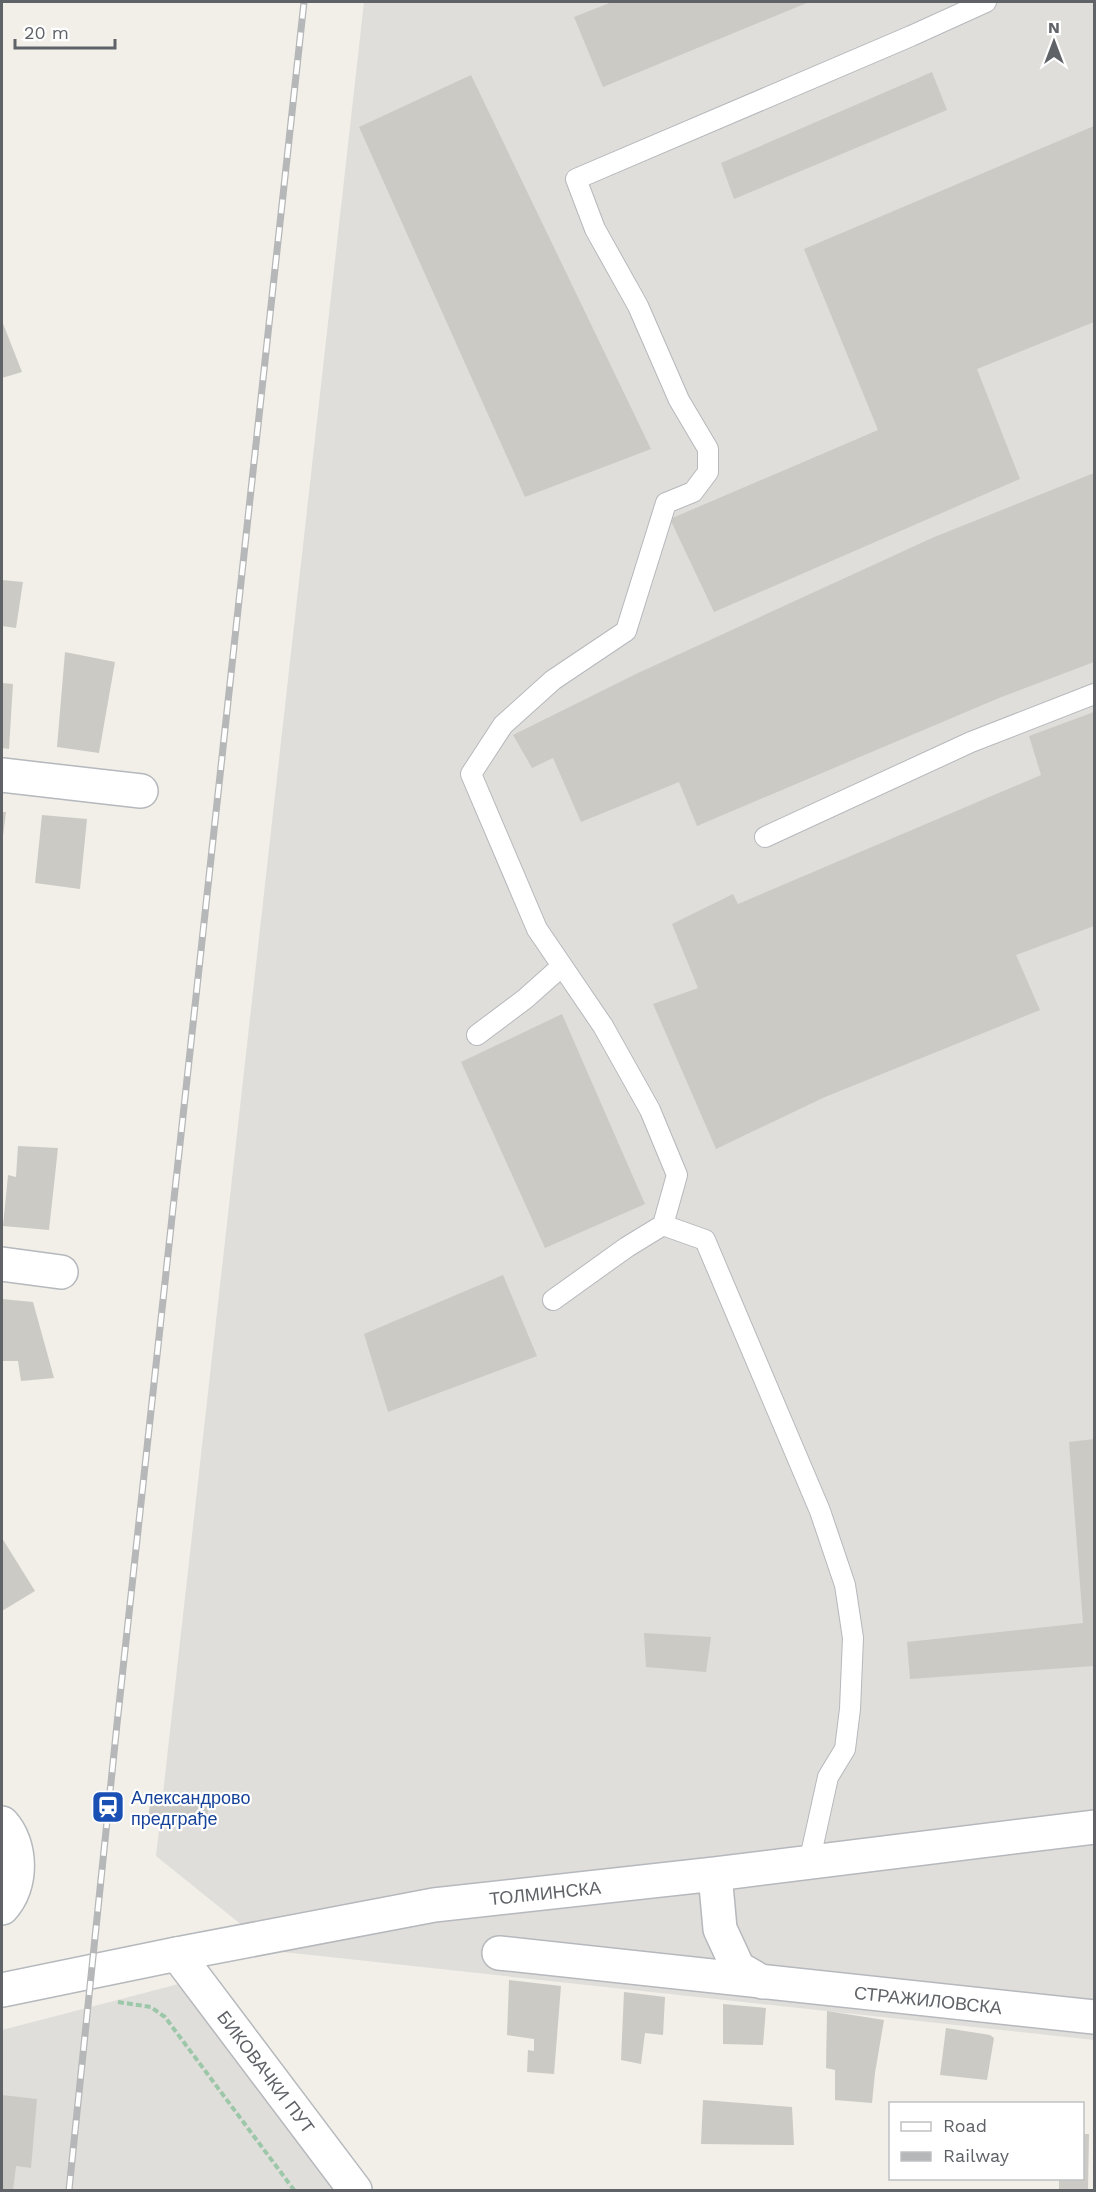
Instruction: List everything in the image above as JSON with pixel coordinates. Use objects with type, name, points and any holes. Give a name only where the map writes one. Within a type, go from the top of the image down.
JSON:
[{"type":"street","points":[[2,775],[141,791]]},
{"type":"street","points":[[2,1264],[61,1272]]},
{"type":"street","points":[[2,1823],[10,1832],[16,1850],[17,1868],[14,1888],[2,1908]]},
{"type":"street","name":"ТОЛМИНСКА","points":[[2,1990],[434,1905],[809,1863],[1095,1827]]},
{"type":"street","name":"СТРАЖИЛОВСКА","points":[[715,1874],[720,1929],[738,1968],[762,1982]]},
{"type":"street","name":"СТРАЖИЛОВСКА","points":[[499,1953],[1095,2017]]},
{"type":"street","name":"БИКОВАЧКИ ПУТ","points":[[177,1954],[355,2190]]},
{"type":"lane","points":[[553,1300],[627,1247],[663,1225],[677,1175],[650,1110],[603,1026],[537,928],[471,774],[503,724],[553,680],[626,631],[666,503],[693,492],[708,472],[708,449],[679,400],[638,306],[595,229],[576,179],[986,2]]},
{"type":"lane","points":[[765,837],[971,742],[1095,694]]},
{"type":"lane","points":[[477,1035],[525,999],[562,966]]},
{"type":"lane","points":[[663,1225],[705,1240],[812,1491],[845,1585],[853,1638],[850,1708],[845,1749],[828,1778],[809,1863]]},
{"type":"path","points":[[111,2001],[151,2007],[165,2017],[294,2190]]},
{"type":"shaded area","points":[[364,2],[1094,2],[1094,2040],[274,1951],[156,1856]]},
{"type":"shaded area","points":[[198,1979],[355,2190],[2,2190],[2,2030]]},
{"type":"building","points":[[612,2],[809,2],[603,87],[574,17]]},
{"type":"building","points":[[932,72],[947,110],[734,199],[721,163]]},
{"type":"building","points":[[471,75],[651,449],[525,497],[359,127]]},
{"type":"building","points":[[1094,126],[1094,322],[977,369],[1020,479],[714,612],[670,519],[878,430],[804,249]]},
{"type":"building","points":[[2,321],[22,372],[2,378]]},
{"type":"building","points":[[1094,473],[1094,662],[999,698],[697,826],[679,782],[581,822],[553,758],[532,768],[513,735],[638,673],[932,538]]},
{"type":"building","points":[[2,580],[23,582],[16,628],[2,626]]},
{"type":"building","points":[[65,652],[115,662],[99,753],[57,747]]},
{"type":"building","points":[[2,683],[13,684],[9,749],[2,748]]},
{"type":"building","points":[[1094,712],[1094,926],[1016,955],[1040,1010],[825,1097],[716,1149],[653,1004],[698,988],[672,924],[733,894],[738,904],[1041,775],[1029,736]]},
{"type":"building","points":[[2,812],[6,812],[3,836],[2,836]]},
{"type":"building","points":[[42,815],[87,819],[80,889],[35,883]]},
{"type":"building","points":[[562,1014],[645,1204],[545,1248],[461,1062]]},
{"type":"building","points":[[18,1146],[58,1148],[49,1230],[3,1226],[8,1175],[16,1177]]},
{"type":"building","points":[[503,1275],[537,1356],[388,1412],[364,1334]]},
{"type":"building","points":[[2,1299],[33,1302],[54,1378],[21,1381],[18,1361],[2,1361]]},
{"type":"building","points":[[1094,1439],[1094,1666],[910,1679],[907,1642],[1083,1623],[1069,1442]]},
{"type":"building","points":[[2,1538],[35,1591],[2,1611]]},
{"type":"building","points":[[644,1633],[711,1637],[706,1672],[646,1667]]},
{"type":"building","points":[[151,1792],[209,1797],[207,1827],[148,1822]]},
{"type":"building","points":[[509,1980],[561,1986],[554,2074],[527,2072],[528,2050],[534,2051],[534,2039],[507,2035]]},
{"type":"building","points":[[624,1992],[665,1997],[663,2035],[645,2033],[641,2064],[621,2060]]},
{"type":"building","points":[[723,2004],[766,2008],[763,2045],[723,2044]]},
{"type":"building","points":[[827,2011],[884,2020],[872,2103],[835,2100],[835,2070],[826,2068]]},
{"type":"building","points":[[946,2028],[990,2035],[994,2038],[987,2080],[940,2075]]},
{"type":"building","points":[[2,2095],[37,2099],[31,2168],[16,2166],[13,2190],[2,2190]]},
{"type":"building","points":[[703,2100],[792,2107],[794,2145],[701,2144]]},
{"type":"building","points":[[1084,2134],[1089,2134],[1088,2190],[1059,2190],[1059,2180],[1084,2180]]},
{"type":"railway","points":[[69,2190],[117,1724],[304,2]]},
{"type":"place","name":"Александрово предграђе","points":[[108,1807]]}]
